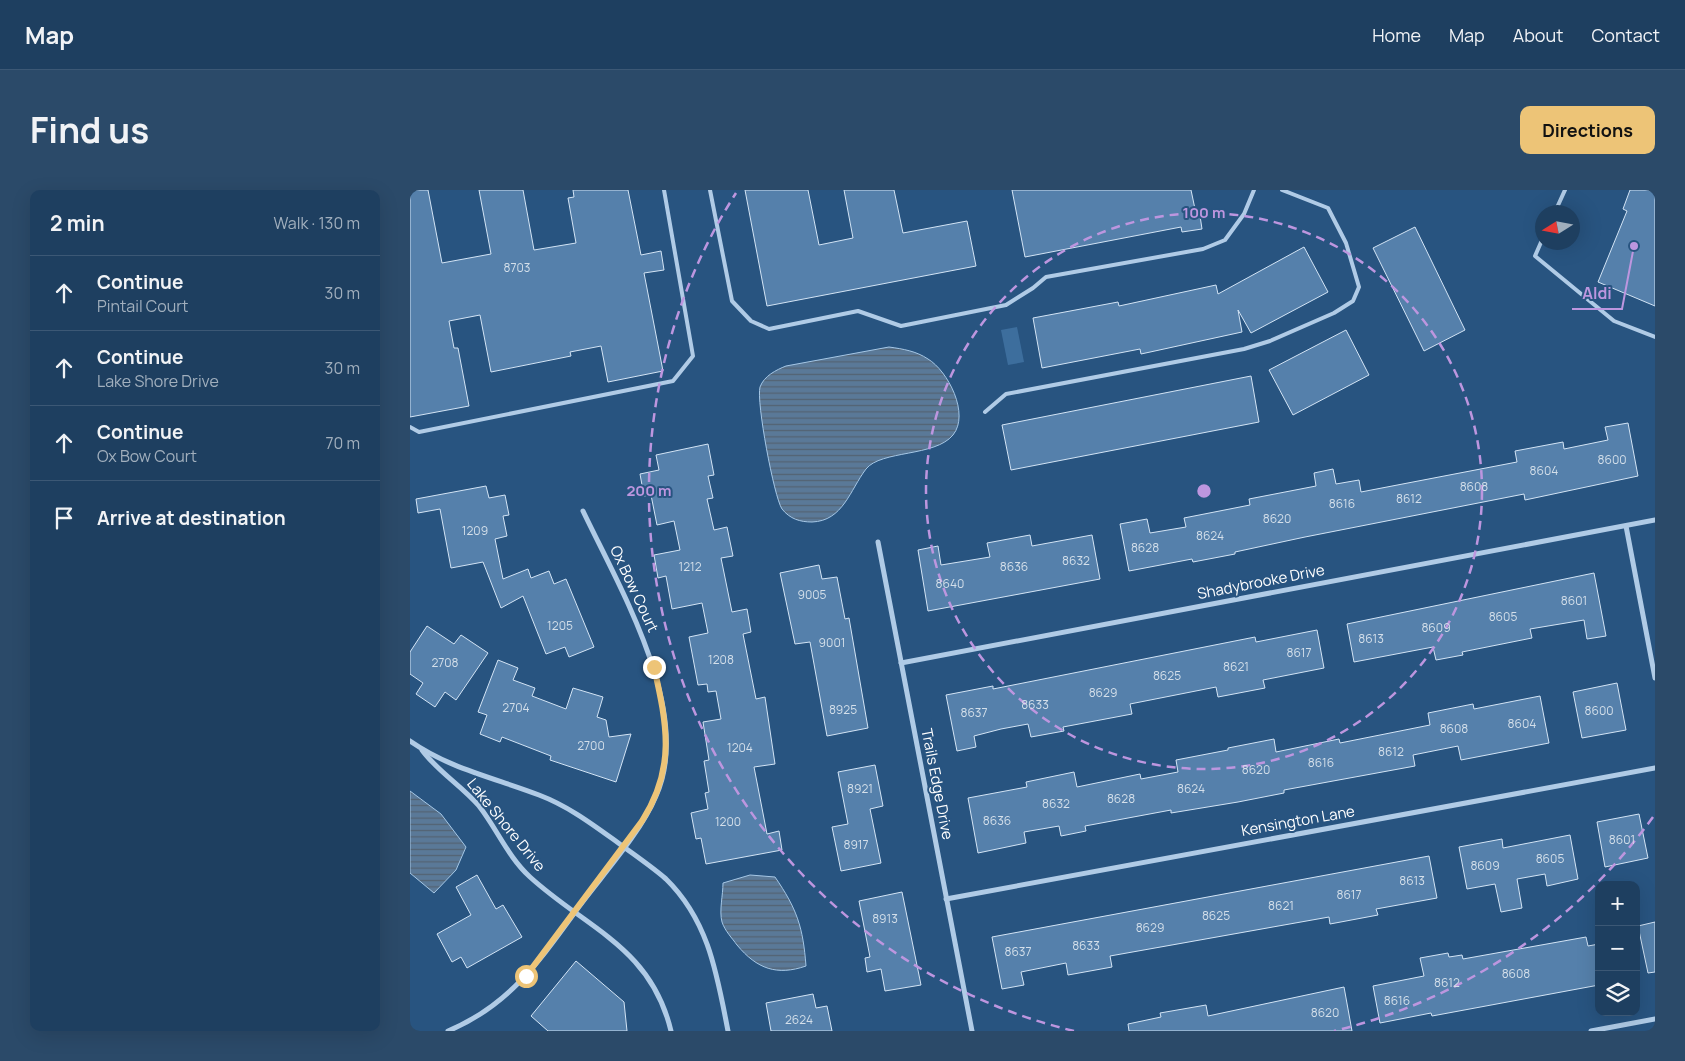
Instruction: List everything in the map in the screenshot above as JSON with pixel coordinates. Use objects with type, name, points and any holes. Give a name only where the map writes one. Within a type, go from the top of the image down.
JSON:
[{"type":"street","name":"Ox Bow Court","points":[[583,511],[648,650],[658,685],[667,737],[665,766],[657,795],[646,815],[623,847]]},
{"type":"street","name":"Shadybrooke Drive","points":[[901,662],[1655,520]]},
{"type":"street","points":[[1626,526],[1655,678]]},
{"type":"street","name":"Trails Edge Drive","points":[[878,542],[972,1031]]},
{"type":"street","name":"Lake Shore Drive","points":[[410,740],[422,749],[484,777],[556,802],[573,811],[665,879],[683,899],[698,921],[712,954],[728,1031]]},
{"type":"street","name":"Lake Shore Drive","points":[[422,749],[429,760],[464,789],[479,806],[520,867],[540,886],[608,935],[634,960],[655,989],[672,1031]]},
{"type":"street","name":"Kensington Lane","points":[[946,899],[1655,768]]},
{"type":"street","points":[[448,1031],[479,1016],[512,991],[540,960],[623,847]]},
{"type":"street","points":[[1591,1031],[1655,1019]]},
{"type":"lane","points":[[410,427],[419,432],[672,381],[693,356],[664,190]]},
{"type":"lane","points":[[710,190],[732,301],[751,321],[769,329],[858,311],[901,326],[1006,305],[1046,278],[1203,249],[1225,240],[1244,214],[1254,190]]},
{"type":"lane","points":[[985,412],[1006,394],[1244,349],[1270,341],[1334,313],[1353,301],[1359,288],[1346,243],[1328,208],[1282,190]]},
{"type":"lane","points":[[1558,205],[1565,190]]},
{"type":"lane","points":[[1538,250],[1536,256],[1614,321],[1655,337]]},
{"type":"shaded area","points":[[1017,327],[1024,362],[1008,365],[1001,330]]},
{"type":"shaded area","points":[[889,347],[919,354],[936,365],[943,373],[958,405],[958,426],[953,435],[945,442],[934,447],[873,463],[860,477],[845,503],[831,516],[812,522],[799,521],[792,518],[782,509],[770,469],[759,396],[762,383],[778,369],[786,366]]},
{"type":"shaded area","points":[[410,791],[441,814],[466,847],[456,870],[434,893],[410,873]]},
{"type":"shaded area","points":[[750,875],[775,877],[783,888],[794,909],[801,929],[806,966],[796,969],[777,970],[760,965],[737,945],[725,928],[721,913],[723,883]]},
{"type":"building","points":[[410,190],[428,190],[442,263],[491,254],[479,190],[523,190],[534,250],[576,243],[568,198],[574,197],[573,190],[628,190],[641,255],[661,251],[664,270],[644,273],[663,371],[608,382],[601,346],[570,352],[571,356],[491,372],[480,315],[449,321],[454,348],[458,348],[469,406],[410,417]]},
{"type":"building","points":[[745,190],[808,190],[819,245],[853,238],[844,190],[894,190],[903,233],[967,221],[976,266],[767,306]]},
{"type":"building","points":[[1012,190],[1191,190],[1195,209],[1199,209],[1202,229],[1182,232],[1181,227],[1025,257]]},
{"type":"building","points":[[1630,190],[1648,190],[1655,193],[1655,306],[1598,282],[1627,211],[1623,209]]},
{"type":"building","points":[[1415,227],[1465,330],[1424,351],[1373,248]]},
{"type":"building","points":[[1304,247],[1328,292],[1251,333],[1238,310],[1242,332],[1141,354],[1140,349],[1042,368],[1033,318],[1118,302],[1119,306],[1216,285],[1218,294]]},
{"type":"building","points":[[1346,330],[1369,375],[1293,415],[1269,370]]},
{"type":"building","points":[[1251,376],[1259,422],[1011,470],[1002,425]]},
{"type":"building","points":[[1628,423],[1638,476],[1525,500],[1524,494],[1305,537],[1235,552],[1235,554],[1193,562],[1192,559],[1129,571],[1120,524],[1147,519],[1150,533],[1186,527],[1184,518],[1250,505],[1249,499],[1316,486],[1314,473],[1333,469],[1336,484],[1359,480],[1361,492],[1517,462],[1515,451],[1563,442],[1564,449],[1608,440],[1605,427]]},
{"type":"building","points":[[708,444],[714,475],[708,476],[713,498],[707,499],[714,530],[727,527],[733,556],[721,558],[732,612],[747,609],[751,632],[743,634],[756,699],[765,697],[775,764],[754,767],[767,834],[779,831],[782,850],[706,864],[701,838],[696,839],[691,813],[708,809],[705,793],[709,792],[704,761],[709,760],[703,722],[721,719],[716,691],[708,692],[707,684],[698,685],[689,637],[708,633],[702,603],[672,609],[666,576],[658,578],[654,555],[680,550],[674,521],[657,525],[651,495],[644,496],[640,474],[659,470],[656,455]]},
{"type":"building","points":[[486,486],[489,498],[505,495],[509,515],[503,516],[507,536],[495,539],[503,579],[528,569],[531,578],[549,571],[554,584],[566,579],[594,647],[569,657],[565,647],[546,654],[523,596],[501,608],[483,562],[451,568],[440,509],[418,513],[416,499]]},
{"type":"building","points":[[1030,535],[1032,546],[1092,535],[1100,579],[928,611],[918,550],[938,546],[941,565],[990,557],[987,543]]},
{"type":"building","points":[[819,565],[822,579],[837,577],[845,619],[849,618],[868,728],[827,736],[810,642],[795,644],[780,573]]},
{"type":"building","points":[[1594,573],[1606,636],[1587,639],[1584,620],[1530,629],[1532,638],[1462,652],[1463,655],[1436,660],[1433,647],[1354,662],[1347,624]]},
{"type":"building","points":[[427,626],[454,644],[461,635],[488,653],[456,700],[445,692],[435,707],[416,694],[423,683],[410,674],[410,652]]},
{"type":"building","points":[[1317,630],[1324,668],[1263,680],[1265,688],[1218,697],[1216,687],[1130,704],[1132,714],[1063,727],[1064,731],[1031,737],[1028,724],[1001,729],[974,736],[976,747],[957,751],[946,695],[993,686],[993,689],[1255,637],[1256,642]]},
{"type":"building","points":[[498,660],[518,668],[513,680],[535,688],[532,696],[566,709],[573,688],[603,697],[597,717],[606,720],[609,737],[631,734],[616,782],[550,760],[551,756],[502,737],[500,742],[480,734],[487,715],[478,712]]},
{"type":"building","points":[[1617,683],[1626,730],[1582,738],[1573,692]]},
{"type":"building","points":[[1540,696],[1549,743],[1461,760],[1458,746],[1413,755],[1415,766],[1284,790],[1284,793],[1171,813],[1171,810],[1085,826],[1086,831],[1061,836],[1059,826],[1024,832],[1026,843],[978,853],[968,798],[1027,787],[1026,782],[1074,772],[1077,787],[1140,774],[1141,779],[1178,772],[1176,760],[1228,750],[1228,748],[1274,739],[1276,752],[1339,739],[1340,743],[1430,725],[1428,713],[1473,704],[1474,709]]},
{"type":"building","points":[[875,765],[883,806],[870,809],[881,863],[841,871],[832,827],[848,824],[838,772]]},
{"type":"building","points":[[1639,814],[1648,858],[1605,867],[1597,822]]},
{"type":"building","points":[[1570,835],[1578,879],[1547,886],[1545,874],[1517,879],[1522,908],[1501,912],[1495,884],[1467,889],[1459,847],[1502,839],[1503,848]]},
{"type":"building","points":[[1429,856],[1437,898],[1376,909],[1378,915],[1330,924],[1329,917],[1110,956],[1112,967],[1068,975],[1066,963],[1021,972],[1024,985],[1002,989],[992,937]]},
{"type":"building","points":[[477,875],[496,909],[503,905],[522,937],[467,968],[461,957],[452,962],[437,934],[471,915],[456,887]]},
{"type":"building","points":[[902,892],[921,985],[885,991],[881,969],[867,972],[865,958],[870,957],[859,901]]},
{"type":"building","points":[[1655,922],[1655,972],[1648,973],[1640,935],[1640,926]]},
{"type":"building","points":[[1586,937],[1588,946],[1595,945],[1595,986],[1432,1016],[1431,1013],[1380,1023],[1373,986],[1424,976],[1420,958],[1448,953],[1449,957],[1462,955],[1463,959]]},
{"type":"building","points":[[576,961],[624,1002],[627,1031],[548,1031],[531,1016]]},
{"type":"building","points":[[1344,987],[1352,1031],[1129,1031],[1128,1024],[1161,1017],[1160,1013],[1206,1005],[1208,1016]]},
{"type":"building","points":[[813,994],[816,1008],[827,1006],[832,1031],[771,1031],[766,1003]]},
{"type":"place","name":"Aldi","points":[[1634,246]]},
{"type":"route","points":[[526,976],[540,960],[642,821],[657,795],[665,766],[667,737],[654,667]]}]
